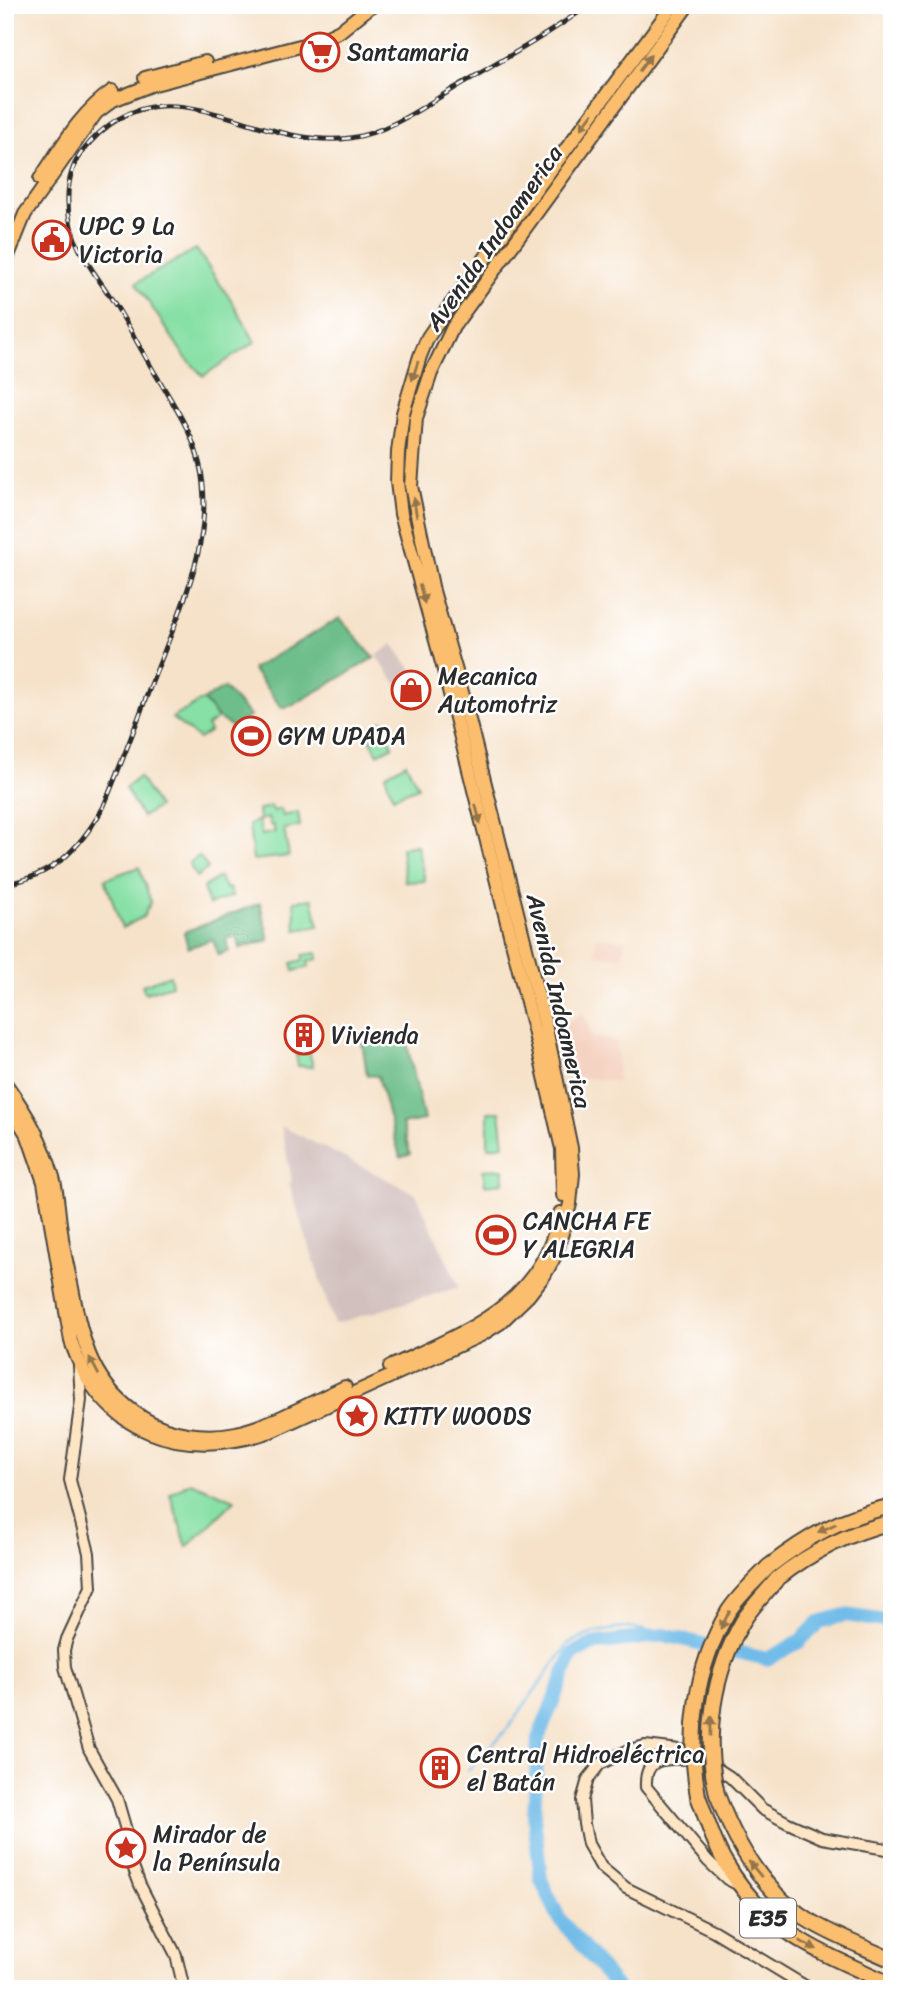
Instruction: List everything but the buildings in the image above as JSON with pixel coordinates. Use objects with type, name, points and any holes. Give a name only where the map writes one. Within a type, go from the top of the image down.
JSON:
[{"type":"highway","name":"E35","points":[[892,1506],[862,1513],[824,1528],[794,1547],[768,1567],[729,1611],[706,1660],[695,1704],[693,1769],[698,1796],[724,1860],[774,1923],[799,1941],[892,1985]]},
{"type":"highway","name":"E35","points":[[892,1522],[828,1544],[802,1560],[777,1579],[744,1620],[722,1666],[712,1706],[710,1768],[717,1794],[742,1852],[771,1888],[807,1919],[892,1960]]},
{"type":"main road","points":[[5,240],[21,206],[80,121],[97,102],[114,90],[167,71],[294,42],[343,19],[362,5]]},
{"type":"main road","points":[[5,263],[25,214],[96,113],[113,100],[151,85],[319,41],[340,31],[372,5]]},
{"type":"main road","name":"Avenida Indoamerica","points":[[5,1083],[31,1121],[54,1180],[62,1242],[89,1358],[100,1377],[123,1404],[163,1428],[215,1436],[236,1433],[312,1402],[475,1327],[496,1314],[515,1297],[542,1261],[553,1238],[563,1200],[562,1149],[444,670],[401,514],[397,482],[398,452],[403,413],[429,337],[446,310],[673,5]]},
{"type":"main road","name":"Avenida Indoamerica","points":[[5,1099],[28,1136],[44,1182],[71,1341],[79,1366],[97,1393],[129,1421],[153,1433],[199,1444],[246,1439],[271,1431],[481,1335],[500,1323],[528,1296],[545,1274],[556,1254],[570,1204],[573,1174],[570,1148],[545,1024],[463,696],[433,591],[416,515],[411,486],[415,418],[431,373],[453,327],[688,5]]},
{"type":"street","points":[[79,1366],[81,1400],[70,1480],[89,1553],[91,1587],[67,1639],[64,1650],[65,1667],[89,1749],[117,1800],[128,1838],[131,1861],[140,1885],[176,1955],[184,1989]]},
{"type":"street","points":[[81,1400],[97,1393]]},
{"type":"street","points":[[810,1989],[714,1931],[626,1888],[601,1867],[588,1844],[584,1824],[582,1800],[588,1779],[600,1764],[629,1750],[645,1746],[680,1750],[699,1757],[730,1777],[762,1809],[788,1823],[822,1838],[892,1850]]},
{"type":"street","points":[[699,1757],[656,1761],[645,1776],[646,1787],[708,1861],[727,1879],[743,1887]]},
{"type":"shaded area","points":[[393,644],[415,674],[398,686],[376,656]]},
{"type":"shaded area","points":[[596,937],[625,940],[622,958],[595,954]]},
{"type":"shaded area","points":[[583,1012],[592,1037],[617,1041],[617,1082],[558,1074],[550,1034]]},
{"type":"shaded area","points":[[281,1126],[416,1194],[459,1287],[334,1324],[289,1183],[292,1181]]},
{"type":"green space","points":[[196,249],[233,303],[255,342],[203,376],[185,357],[136,283]]},
{"type":"green space","points":[[340,618],[374,658],[293,705],[282,708],[252,669]]},
{"type":"green space","points":[[224,688],[250,716],[232,727],[218,718],[203,700]]},
{"type":"green space","points":[[203,700],[218,718],[207,726],[210,731],[199,739],[172,718]]},
{"type":"green space","points":[[382,721],[393,746],[378,754],[366,731]]},
{"type":"green space","points":[[406,763],[418,787],[393,797],[385,775]]},
{"type":"green space","points":[[139,777],[158,807],[142,817],[125,788]]},
{"type":"green space","points":[[271,806],[273,811],[281,809],[283,816],[298,812],[300,826],[284,829],[289,856],[253,860],[249,825],[258,820],[262,835],[275,832],[268,818],[259,820],[258,810]]},
{"type":"green space","points":[[417,845],[425,881],[405,882],[401,848]]},
{"type":"green space","points":[[199,856],[208,868],[196,877],[189,863]]},
{"type":"green space","points":[[139,867],[151,902],[143,917],[122,928],[105,879]]},
{"type":"green space","points":[[219,877],[232,896],[209,905],[203,888]]},
{"type":"green space","points":[[312,899],[319,926],[296,930],[294,901]]},
{"type":"green space","points":[[260,903],[269,940],[240,948],[236,936],[226,939],[229,951],[218,955],[213,939],[188,948],[184,932]]},
{"type":"green space","points":[[317,953],[318,959],[308,961],[309,967],[294,971],[292,963],[303,960],[303,955]]},
{"type":"green space","points":[[170,975],[172,985],[145,993],[142,985]]},
{"type":"green space","points":[[406,1039],[424,1120],[402,1124],[410,1154],[400,1157],[378,1076],[367,1075],[362,1041]]},
{"type":"green space","points":[[309,1050],[313,1067],[298,1066],[296,1055]]},
{"type":"green space","points":[[488,1112],[500,1112],[504,1145],[488,1147]]},
{"type":"green space","points":[[503,1169],[503,1183],[485,1185],[483,1170]]},
{"type":"green space","name":"CANCHA FE Y ALEGRIA","points":[[501,1220],[509,1246],[493,1253],[482,1224]]},
{"type":"green space","points":[[190,1482],[235,1500],[187,1547],[170,1494]]},
{"type":"waterway","points":[[618,1989],[559,1918],[541,1880],[534,1817],[538,1739],[572,1654],[593,1644],[664,1635],[767,1659],[799,1642],[819,1622],[845,1615],[892,1622]]},
{"type":"waterway","points":[[468,1771],[507,1729],[569,1643],[596,1632],[630,1627],[664,1635]]},
{"type":"railway","points":[[5,884],[38,875],[63,858],[84,836],[103,808],[178,618],[197,556],[203,525],[204,494],[199,462],[188,431],[122,316],[80,250],[71,227],[69,187],[71,174],[82,152],[112,122],[144,108],[176,106],[209,112],[278,132],[314,138],[350,138],[364,135],[416,112],[589,5]]},
{"type":"place","name":"Santamaria","points":[[320,52]]},
{"type":"place","name":"UPC 9 La Victoria","points":[[52,240]]},
{"type":"place","name":"Mecanica Automotriz","points":[[411,690]]},
{"type":"place","name":"GYM UPADA","points":[[251,736]]},
{"type":"place","name":"Vivienda","points":[[304,1035]]},
{"type":"place","name":"CANCHA FE Y ALEGRIA","points":[[496,1235]]},
{"type":"place","name":"KITTY WOODS","points":[[357,1416]]},
{"type":"place","name":"Central Hidroeléctrica el Batán","points":[[440,1768]]},
{"type":"place","name":"Mirador de la Península","points":[[126,1848]]}]
